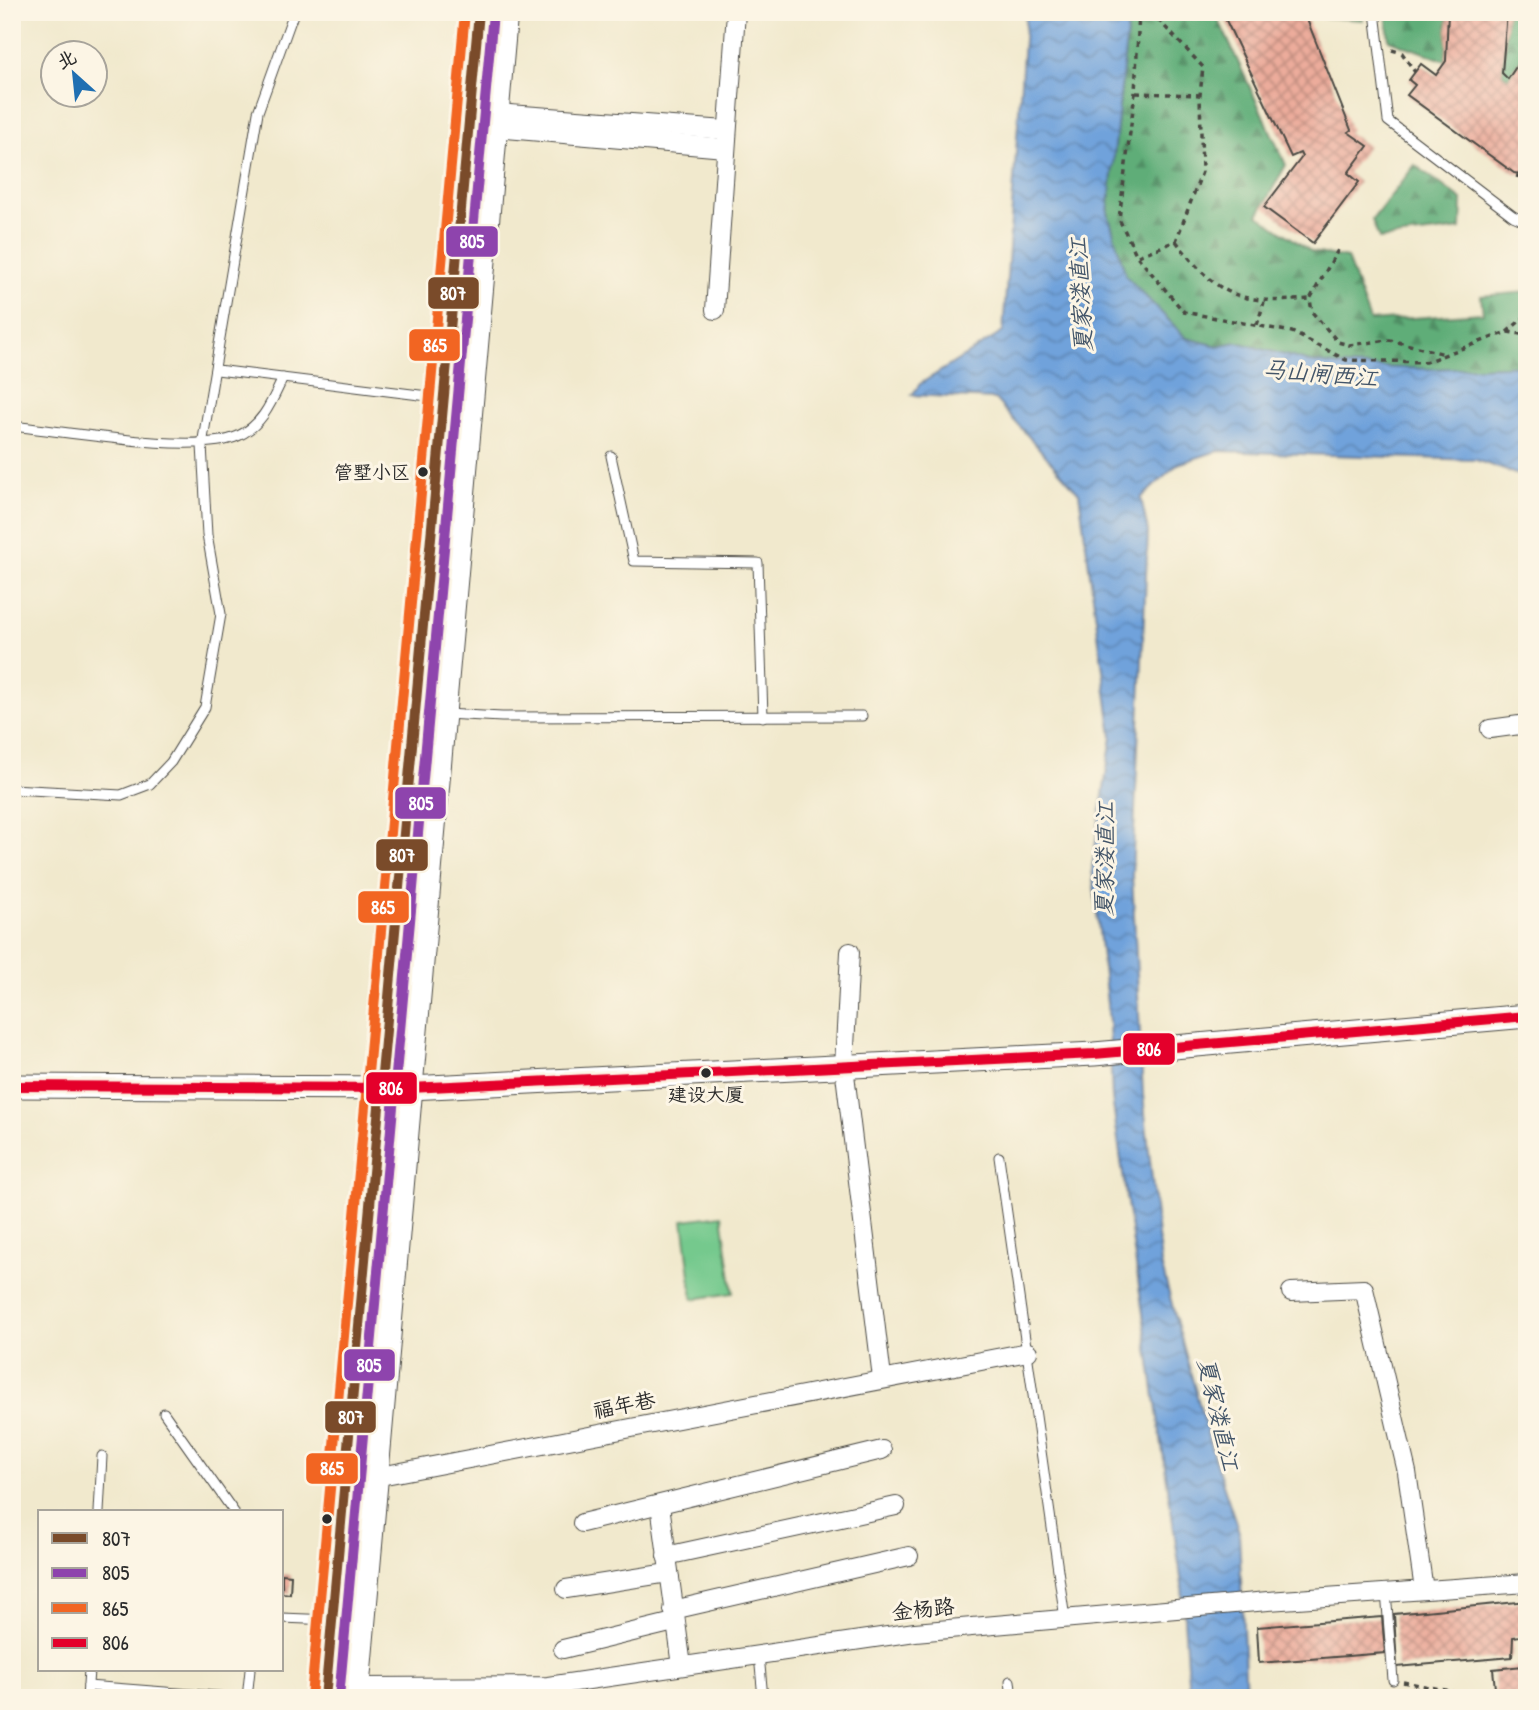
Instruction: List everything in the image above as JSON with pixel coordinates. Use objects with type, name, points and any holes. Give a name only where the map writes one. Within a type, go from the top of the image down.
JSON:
[{"type":"street","points":[[326,1691],[479,12]]},
{"type":"street","points":[[357,1692],[506,12]]},
{"type":"street","points":[[715,310],[736,12]]},
{"type":"street","points":[[496,120],[726,130]]},
{"type":"street","points":[[496,120],[725,148]]},
{"type":"street","points":[[1490,729],[1527,724]]},
{"type":"street","points":[[850,952],[844,1066],[882,1378]]},
{"type":"street","points":[[12,1086],[410,1088],[1094,1054],[1167,1045],[1527,1016]]},
{"type":"street","points":[[1291,1292],[1364,1289],[1407,1472],[1424,1590]]},
{"type":"street","name":"福年巷","points":[[375,1477],[1028,1352]]},
{"type":"street","points":[[582,1523],[882,1450]]},
{"type":"street","points":[[660,1505],[682,1666]]},
{"type":"street","points":[[566,1589],[896,1506]]},
{"type":"street","points":[[563,1649],[674,1616],[909,1556]]},
{"type":"street","name":"金杨路","points":[[326,1691],[548,1686],[915,1632],[1268,1601],[1527,1583]]},
{"type":"lane","points":[[12,789],[121,795],[150,784],[171,762],[205,707],[220,614],[206,535],[202,445],[217,370],[258,112],[294,12]]},
{"type":"lane","points":[[1375,12],[1388,121],[1513,216],[1527,222]]},
{"type":"lane","points":[[217,370],[444,398]]},
{"type":"lane","points":[[12,426],[202,445],[239,436],[265,415],[283,378]]},
{"type":"lane","points":[[611,456],[634,561],[758,562],[763,717]]},
{"type":"lane","points":[[443,714],[502,717],[862,716]]},
{"type":"lane","points":[[999,1157],[1065,1619]]},
{"type":"lane","points":[[164,1413],[233,1510]]},
{"type":"lane","points":[[99,1510],[102,1456]]},
{"type":"lane","points":[[1386,1592],[1393,1680]]},
{"type":"lane","points":[[284,1618],[332,1620]]},
{"type":"lane","points":[[759,1655],[763,1698]]},
{"type":"lane","points":[[87,1698],[89,1672]]},
{"type":"lane","points":[[88,1686],[244,1698],[250,1672]]},
{"type":"lane","points":[[1010,1681],[1012,1698]]},
{"type":"path","points":[[1139,12],[1135,93],[1119,219],[1137,256],[1184,312],[1292,332],[1346,359],[1425,362],[1507,332],[1527,315]]},
{"type":"path","points":[[1137,256],[1175,241],[1202,172],[1200,95],[1203,67],[1151,12]]},
{"type":"path","points":[[1379,45],[1402,53],[1415,72]]},
{"type":"path","points":[[1135,93],[1200,95]]},
{"type":"path","points":[[1516,176],[1527,178]]},
{"type":"path","points":[[1175,241],[1199,272],[1235,297],[1264,302],[1310,299]]},
{"type":"path","points":[[1338,250],[1310,299],[1312,313],[1338,342],[1349,345],[1390,340],[1447,354]]},
{"type":"path","points":[[1256,326],[1264,302]]},
{"type":"path","points":[[1507,332],[1527,335]]},
{"type":"path","points":[[1333,353],[1338,342]]},
{"type":"path","points":[[1393,1680],[1451,1691],[1468,1698]]},
{"type":"green space","points":[[1129,12],[1215,12],[1286,165],[1258,215],[1312,252],[1347,258],[1370,321],[1483,313],[1481,296],[1527,292],[1527,365],[1431,369],[1340,366],[1310,362],[1237,342],[1218,346],[1186,338],[1125,276],[1108,213]]},
{"type":"green space","points":[[1319,12],[1362,12],[1363,20],[1321,17]]},
{"type":"green space","points":[[1386,12],[1448,12],[1446,61],[1389,40]]},
{"type":"green space","points":[[1507,12],[1527,12],[1527,50],[1508,79],[1502,73]]},
{"type":"green space","points":[[1415,165],[1462,200],[1461,229],[1379,239],[1372,220]]},
{"type":"green space","points":[[722,1215],[733,1293],[693,1299],[683,1220]]},
{"type":"water","points":[[1026,12],[1129,12],[1108,213],[1126,276],[1186,338],[1218,346],[1237,342],[1310,362],[1340,366],[1431,369],[1527,365],[1527,478],[1476,460],[1217,451],[1178,464],[1141,498],[1148,532],[1132,875],[1143,1094],[1161,1264],[1212,1451],[1239,1532],[1246,1698],[1189,1698],[1182,1585],[1112,1098],[1109,1021],[1092,868],[1112,736],[1079,493],[995,399],[912,395],[920,384],[1003,332]]},
{"type":"building","points":[[1222,12],[1304,12],[1351,130],[1348,132],[1368,146],[1348,173],[1359,182],[1313,243],[1264,207],[1302,157],[1300,153],[1291,157]]},
{"type":"building","points":[[1448,12],[1507,12],[1502,73],[1508,79],[1527,50],[1527,175],[1514,173],[1407,95],[1415,85],[1409,80],[1421,64],[1436,75],[1446,61]]},
{"type":"building","points":[[284,1574],[291,1575],[290,1594],[284,1593]]},
{"type":"building","points":[[1527,1601],[1527,1635],[1513,1637],[1512,1657],[1397,1667],[1394,1614]]},
{"type":"building","points":[[1382,1617],[1385,1653],[1259,1663],[1257,1627]]},
{"type":"building","points":[[1523,1666],[1526,1697],[1496,1698],[1493,1669]]},
{"type":"transit line","name":"865","points":[[311,1697],[465,12]]},
{"type":"transit line","name":"807","points":[[325,1698],[479,12]]},
{"type":"transit line","name":"805","points":[[339,1698],[493,13]]},
{"type":"transit line","name":"806","points":[[12,1086],[410,1088],[1094,1054],[1527,1016]]},
{"type":"place","name":"管墅小区","points":[[423,472]]},
{"type":"place","name":"建设大厦","points":[[706,1073]]},
{"type":"water label","name":"夏家溇直江","points":[[1080,295]]},
{"type":"water label","name":"马山闸西江","points":[[1320,373]]},
{"type":"water label","name":"夏家溇直江","points":[[1104,859]]},
{"type":"water label","name":"夏家溇直江","points":[[1219,1414]]}]
